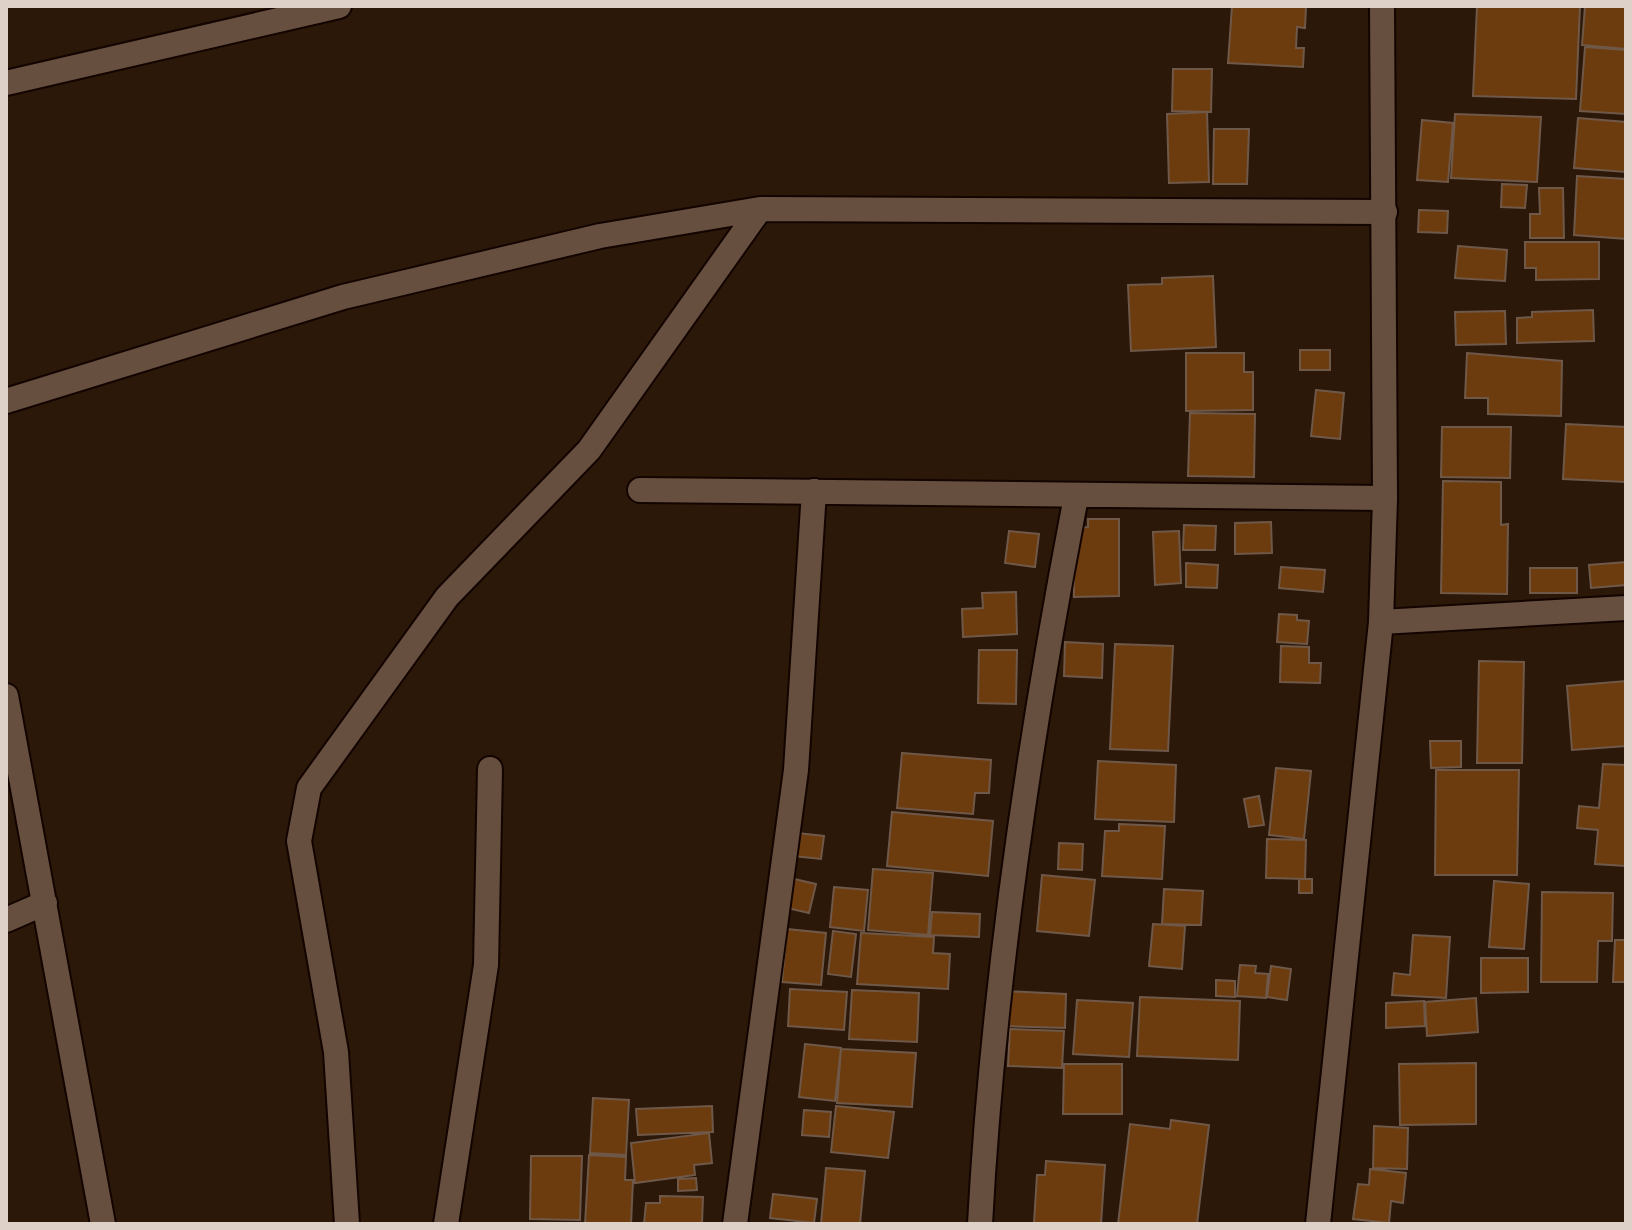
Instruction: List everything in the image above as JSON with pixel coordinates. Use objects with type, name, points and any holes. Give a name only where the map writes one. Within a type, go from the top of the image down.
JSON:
[{"type":"street","points":[[6,83],[339,6]]},
{"type":"street","points":[[1318,1224],[1381,622],[1385,498],[1382,6]]},
{"type":"street","points":[[6,401],[343,297],[600,236],[760,209],[1385,212]]},
{"type":"street","points":[[347,1224],[336,1052],[299,841],[309,788],[447,597],[589,450],[760,209]]},
{"type":"street","points":[[640,490],[1385,498]]},
{"type":"street","points":[[735,1224],[796,770],[814,491]]},
{"type":"street","points":[[980,1224],[989,1074],[1048,641],[1076,497]]},
{"type":"street","points":[[1381,622],[1626,608]]},
{"type":"street","points":[[6,696],[103,1224]]},
{"type":"street","points":[[446,1224],[486,965],[490,769]]},
{"type":"street","points":[[6,920],[45,903]]},
{"type":"building","points":[[1232,6],[1306,6],[1305,28],[1297,27],[1296,48],[1304,48],[1303,67],[1228,63]]},
{"type":"building","points":[[1477,6],[1580,6],[1576,99],[1473,96]]},
{"type":"building","points":[[1585,6],[1626,7],[1626,49],[1582,45]]},
{"type":"building","points":[[1585,47],[1626,50],[1626,114],[1580,111]]},
{"type":"building","points":[[1173,69],[1212,69],[1211,112],[1172,111]]},
{"type":"building","points":[[1207,112],[1209,182],[1169,183],[1167,114]]},
{"type":"building","points":[[1455,114],[1541,117],[1537,182],[1451,178]]},
{"type":"building","points":[[1578,118],[1626,122],[1626,172],[1574,168]]},
{"type":"building","points":[[1422,120],[1453,123],[1448,182],[1417,180]]},
{"type":"building","points":[[1214,129],[1249,129],[1247,184],[1213,184]]},
{"type":"building","points":[[1577,176],[1626,179],[1626,239],[1574,235]]},
{"type":"building","points":[[1502,184],[1527,185],[1525,208],[1501,207]]},
{"type":"building","points":[[1539,188],[1563,188],[1564,238],[1530,238],[1530,214],[1540,214]]},
{"type":"building","points":[[1419,210],[1448,211],[1447,233],[1418,232]]},
{"type":"building","points":[[1525,242],[1599,242],[1599,279],[1536,280],[1536,268],[1525,268]]},
{"type":"building","points":[[1458,246],[1507,250],[1505,281],[1455,278]]},
{"type":"building","points":[[1213,276],[1216,347],[1131,351],[1128,285],[1162,284],[1162,278]]},
{"type":"building","points":[[1593,310],[1594,341],[1517,343],[1517,318],[1532,317],[1532,312]]},
{"type":"building","points":[[1505,311],[1506,344],[1456,345],[1455,312]]},
{"type":"building","points":[[1300,350],[1330,350],[1330,370],[1300,370]]},
{"type":"building","points":[[1186,353],[1244,353],[1244,372],[1253,372],[1253,410],[1186,411]]},
{"type":"building","points":[[1467,353],[1562,361],[1561,416],[1488,414],[1488,398],[1465,398]]},
{"type":"building","points":[[1316,390],[1344,393],[1340,439],[1311,436]]},
{"type":"building","points":[[1190,413],[1255,414],[1254,477],[1188,476]]},
{"type":"building","points":[[1566,424],[1626,427],[1626,482],[1563,479]]},
{"type":"building","points":[[1442,427],[1511,427],[1510,478],[1441,477]]},
{"type":"building","points":[[1443,481],[1501,482],[1501,525],[1508,524],[1507,594],[1441,593]]},
{"type":"building","points":[[1088,519],[1119,519],[1119,596],[1074,597],[1073,528],[1088,527]]},
{"type":"building","points":[[1271,522],[1272,553],[1235,554],[1235,523]]},
{"type":"building","points":[[1184,525],[1216,526],[1215,550],[1183,550]]},
{"type":"building","points":[[1009,531],[1039,534],[1035,567],[1005,563]]},
{"type":"building","points":[[1179,531],[1181,583],[1155,585],[1153,532]]},
{"type":"building","points":[[1626,562],[1626,585],[1591,588],[1589,565]]},
{"type":"building","points":[[1186,563],[1218,565],[1217,588],[1186,587]]},
{"type":"building","points":[[1281,567],[1325,570],[1323,592],[1279,588]]},
{"type":"building","points":[[1530,568],[1577,568],[1577,593],[1530,593]]},
{"type":"building","points":[[1016,592],[1017,634],[963,637],[962,609],[983,608],[982,593]]},
{"type":"building","points":[[1279,614],[1297,615],[1297,620],[1309,621],[1307,644],[1277,642]]},
{"type":"building","points":[[1065,642],[1103,644],[1102,678],[1064,676]]},
{"type":"building","points":[[1115,644],[1173,646],[1168,751],[1110,749]]},
{"type":"building","points":[[1281,646],[1309,647],[1309,663],[1321,663],[1320,683],[1280,682]]},
{"type":"building","points":[[979,650],[1017,650],[1016,704],[978,703]]},
{"type":"building","points":[[1479,661],[1524,662],[1522,763],[1477,763]]},
{"type":"building","points":[[1626,681],[1626,746],[1572,750],[1567,686]]},
{"type":"building","points":[[1430,741],[1461,741],[1461,767],[1431,768]]},
{"type":"building","points":[[902,753],[991,760],[989,793],[975,793],[973,814],[897,808]]},
{"type":"building","points":[[1098,761],[1176,765],[1174,822],[1095,819]]},
{"type":"building","points":[[1603,764],[1626,765],[1626,866],[1595,864],[1598,830],[1577,828],[1579,806],[1599,808]]},
{"type":"building","points":[[1276,768],[1311,771],[1304,839],[1269,835]]},
{"type":"building","points":[[1436,770],[1519,770],[1517,875],[1435,875]]},
{"type":"building","points":[[1259,796],[1264,825],[1249,827],[1244,799]]},
{"type":"building","points":[[892,812],[993,821],[988,876],[887,866]]},
{"type":"building","points":[[1119,824],[1165,826],[1162,879],[1102,876],[1105,831],[1119,831]]},
{"type":"building","points":[[797,833],[824,836],[821,859],[794,856]]},
{"type":"building","points":[[1267,839],[1306,840],[1305,879],[1266,878]]},
{"type":"building","points":[[1059,843],[1083,844],[1082,870],[1058,869]]},
{"type":"building","points":[[873,869],[933,873],[928,935],[868,930]]},
{"type":"building","points":[[1042,875],[1095,880],[1089,936],[1037,931]]},
{"type":"building","points":[[790,878],[816,884],[809,913],[783,907]]},
{"type":"building","points":[[1299,879],[1312,879],[1312,893],[1299,893]]},
{"type":"building","points":[[1494,881],[1529,884],[1524,949],[1489,947]]},
{"type":"building","points":[[834,887],[868,890],[864,931],[830,927]]},
{"type":"building","points":[[1164,889],[1203,891],[1201,925],[1162,924]]},
{"type":"building","points":[[1542,892],[1613,893],[1612,941],[1598,941],[1597,982],[1541,982]]},
{"type":"building","points":[[932,912],[980,914],[979,937],[930,935]]},
{"type":"building","points":[[1153,924],[1185,926],[1182,969],[1149,966]]},
{"type":"building","points":[[787,929],[826,933],[821,985],[782,982]]},
{"type":"building","points":[[833,931],[856,934],[851,977],[828,974]]},
{"type":"building","points":[[861,933],[934,937],[933,953],[950,954],[948,989],[857,984]]},
{"type":"building","points":[[1413,935],[1450,937],[1446,998],[1392,995],[1394,973],[1410,975]]},
{"type":"building","points":[[1615,940],[1626,940],[1626,982],[1613,982]]},
{"type":"building","points":[[1481,958],[1528,958],[1528,992],[1481,993]]},
{"type":"building","points":[[1240,965],[1256,966],[1255,973],[1268,974],[1266,998],[1237,996]]},
{"type":"building","points":[[1271,966],[1291,969],[1287,1000],[1267,997]]},
{"type":"building","points":[[1216,980],[1235,981],[1235,997],[1216,996]]},
{"type":"building","points":[[790,989],[847,992],[844,1030],[788,1026]]},
{"type":"building","points":[[852,990],[919,993],[917,1042],[849,1039]]},
{"type":"building","points":[[1004,991],[1066,994],[1065,1028],[1002,1026]]},
{"type":"building","points":[[1140,997],[1240,1001],[1238,1060],[1137,1056]]},
{"type":"building","points":[[1476,998],[1478,1032],[1427,1036],[1425,1002]]},
{"type":"building","points":[[1077,1000],[1133,1003],[1129,1057],[1073,1054]]},
{"type":"building","points":[[1424,1001],[1425,1026],[1386,1028],[1386,1003]]},
{"type":"building","points":[[1010,1029],[1064,1031],[1062,1068],[1008,1066]]},
{"type":"building","points":[[805,1044],[841,1048],[835,1101],[799,1097]]},
{"type":"building","points":[[841,1049],[916,1053],[912,1107],[837,1103]]},
{"type":"building","points":[[1476,1063],[1476,1124],[1400,1125],[1399,1064]]},
{"type":"building","points":[[1064,1064],[1122,1064],[1122,1114],[1063,1114]]},
{"type":"building","points":[[593,1098],[629,1100],[626,1155],[590,1153]]},
{"type":"building","points":[[712,1106],[713,1132],[638,1135],[636,1109]]},
{"type":"building","points":[[836,1106],[894,1112],[888,1158],[831,1152]]},
{"type":"building","points":[[804,1110],[831,1112],[829,1137],[802,1135]]},
{"type":"building","points":[[1171,1120],[1209,1125],[1197,1224],[1118,1224],[1130,1124],[1170,1129]]},
{"type":"building","points":[[1374,1126],[1408,1128],[1407,1169],[1373,1168]]},
{"type":"building","points":[[709,1133],[712,1163],[694,1165],[695,1175],[635,1183],[631,1143]]},
{"type":"building","points":[[589,1155],[626,1157],[625,1180],[633,1180],[631,1224],[585,1224]]},
{"type":"building","points":[[531,1156],[582,1156],[580,1220],[530,1219]]},
{"type":"building","points":[[1046,1161],[1105,1165],[1101,1224],[1034,1223],[1037,1175],[1045,1175]]},
{"type":"building","points":[[826,1168],[865,1171],[860,1224],[821,1224]]},
{"type":"building","points":[[1370,1169],[1406,1173],[1403,1203],[1391,1201],[1389,1223],[1353,1219],[1358,1184],[1369,1185]]},
{"type":"building","points":[[696,1178],[697,1190],[678,1191],[678,1179]]},
{"type":"building","points":[[773,1194],[817,1199],[814,1223],[770,1218]]},
{"type":"building","points":[[660,1196],[703,1197],[702,1224],[644,1224],[646,1203],[660,1203]]}]
